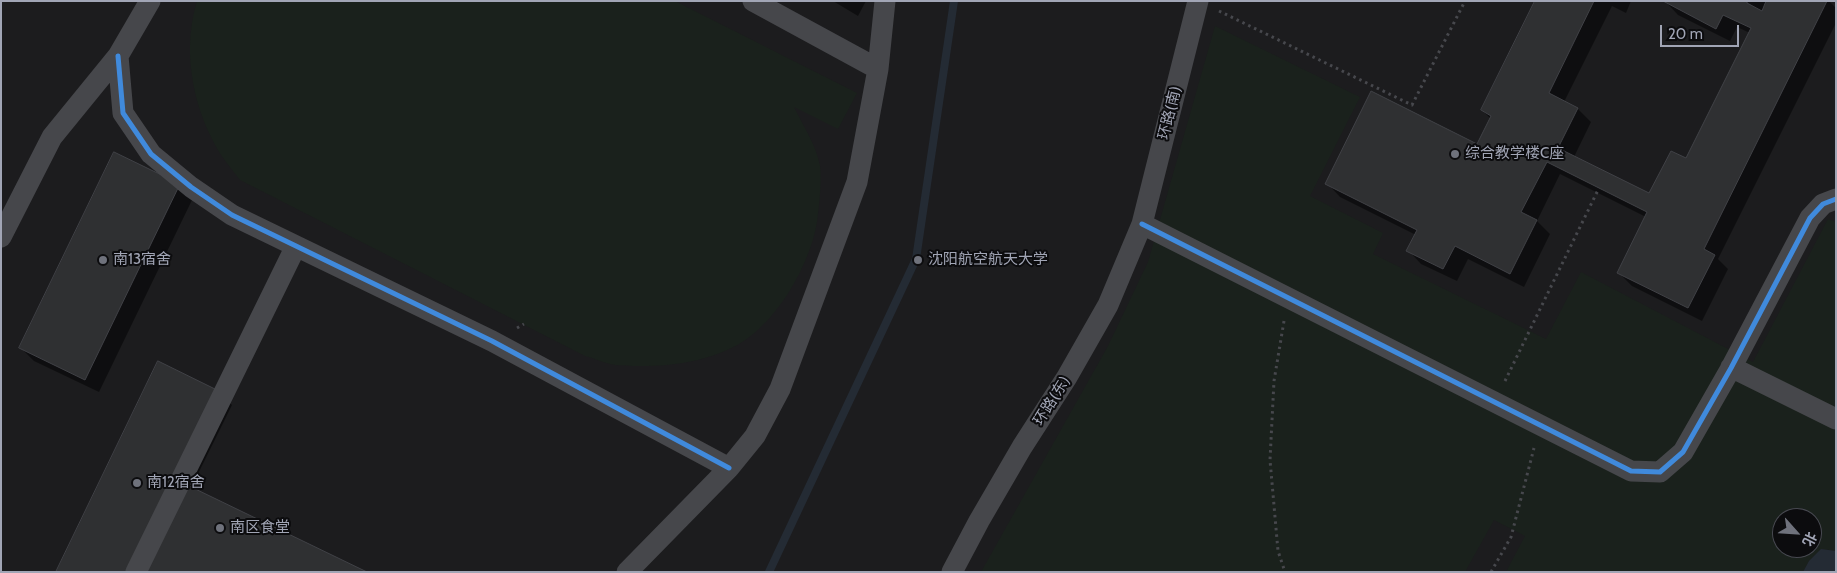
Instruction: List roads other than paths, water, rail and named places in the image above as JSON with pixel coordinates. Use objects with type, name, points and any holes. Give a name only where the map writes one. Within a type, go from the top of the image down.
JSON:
[{"type":"street","points":[[1,237],[52,137],[118,56],[150,1]]},
{"type":"street","points":[[753,1],[878,69]]},
{"type":"street","points":[[627,572],[729,468],[755,436],[780,389],[857,182],[878,69],[885,1]]},
{"type":"street","name":"环路(南)","points":[[1142,224],[1208,6]]},
{"type":"street","points":[[118,56],[123,113],[151,154],[191,187],[232,216],[492,341],[729,468]]},
{"type":"street","points":[[1142,224],[1630,471],[1660,472],[1683,452],[1731,367],[1810,218],[1823,204],[1836,199]]},
{"type":"street","name":"环路(东)","points":[[952,572],[979,521],[1067,377],[1108,305],[1142,224]]},
{"type":"street","points":[[136,572],[296,246]]},
{"type":"street","points":[[1731,367],[1836,419]]},
{"type":"waterway","points":[[769,572],[916,259],[954,1]]},
{"type":"place","name":"综合教学楼C座","points":[[1455,154]]},
{"type":"place","name":"南13宿舍","points":[[103,260]]},
{"type":"place","name":"沈阳航空航天大学","points":[[918,260]]},
{"type":"place","name":"南12宿舍","points":[[137,483]]},
{"type":"place","name":"南区食堂","points":[[220,528]]}]
